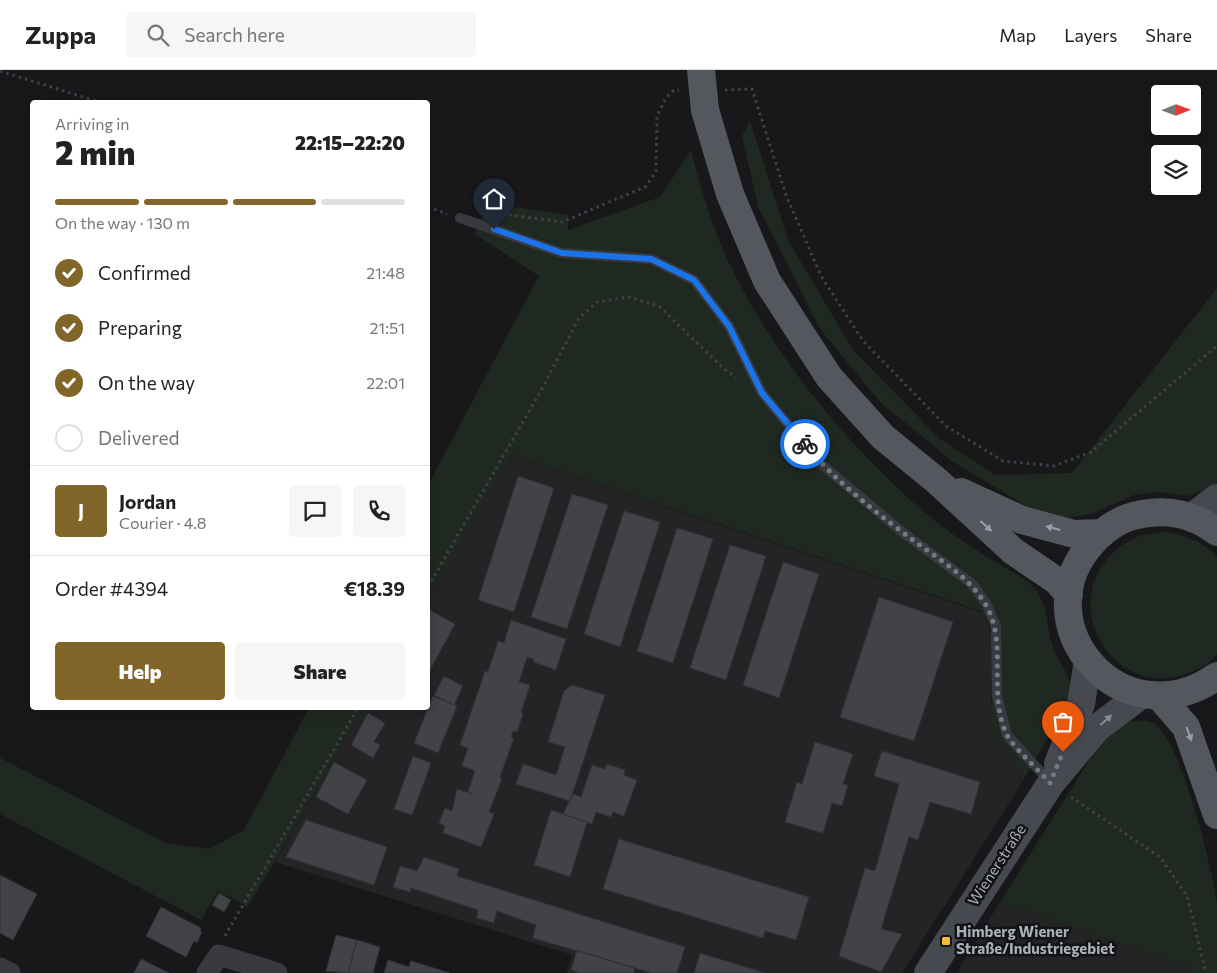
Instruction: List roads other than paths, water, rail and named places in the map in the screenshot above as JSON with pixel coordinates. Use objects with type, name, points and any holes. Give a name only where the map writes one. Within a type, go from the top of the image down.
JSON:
[{"type":"main road","points":[[701,70],[705,110],[730,194],[767,281],[829,376],[882,437],[937,481],[1014,551],[1057,581],[1069,595]]},
{"type":"main road","points":[[937,481],[1022,520],[1074,534],[1101,533]]},
{"type":"main road","points":[[1217,532],[1192,517],[1173,512],[1135,515],[1117,522],[1101,533],[1085,551],[1074,572],[1069,595],[1072,626],[1076,641],[1088,661],[1106,678],[1150,696],[1186,726],[1217,815]]},
{"type":"main road","points":[[1150,696],[1186,692],[1202,686],[1217,676]]},
{"type":"street","points":[[1192,517],[1217,498]]},
{"type":"street","name":"Wienerstraße","points":[[1050,783],[1081,704],[1088,661]]},
{"type":"street","name":"Wienerstraße","points":[[928,973],[1050,783],[1097,728],[1150,696]]},
{"type":"street","points":[[207,973],[219,955],[276,973]]},
{"type":"street","points":[[0,968],[10,973]]},
{"type":"lane","points":[[460,218],[562,253],[651,259],[694,280],[729,326],[762,393],[820,463],[901,531],[971,583],[986,603],[996,626],[997,696],[1007,736],[1050,783]]},
{"type":"place","name":"Himberg Wiener Straße/Industriegebiet","points":[[946,941]]}]
